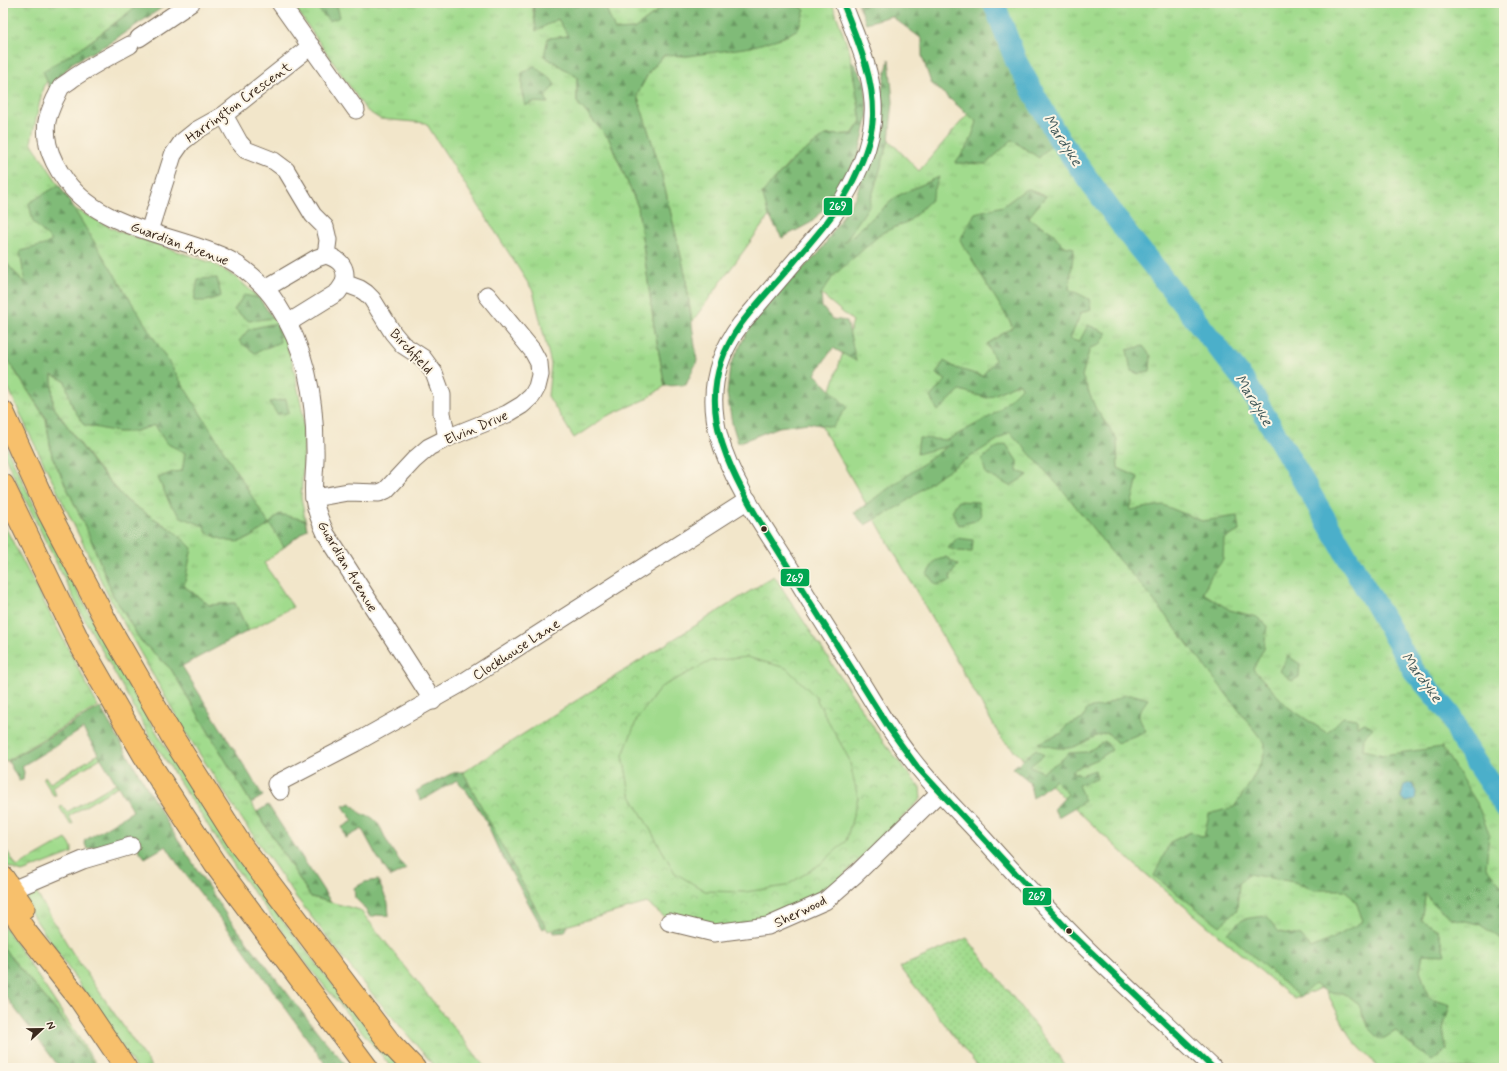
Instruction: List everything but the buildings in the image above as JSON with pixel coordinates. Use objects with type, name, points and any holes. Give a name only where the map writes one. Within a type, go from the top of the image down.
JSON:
[{"type":"highway","points":[[3,412],[49,513],[109,627],[173,738],[242,847],[390,1043],[414,1068]]},
{"type":"highway","points":[[3,485],[80,644],[144,755],[215,864],[368,1068]]},
{"type":"main road","points":[[6,888],[27,933],[80,1000],[126,1068]]},
{"type":"street","name":"Guardian Avenue","points":[[191,3],[135,41],[91,66],[61,87],[49,113],[45,130],[50,151],[58,170],[74,191],[94,207],[112,217],[223,256],[244,270],[266,288],[288,323],[308,375],[314,409],[316,450],[314,498],[317,514],[326,534],[433,701]]},
{"type":"street","points":[[280,3],[356,110]]},
{"type":"street","points":[[843,3],[864,59],[872,91],[872,115],[866,148],[856,175],[844,199],[831,218],[732,336],[723,350],[716,371],[713,393],[714,416],[725,456],[748,500],[887,726],[913,761],[1082,944],[1213,1068]]},
{"type":"street","name":"Harrington Crescent","points":[[149,231],[173,155],[182,142],[197,130],[224,115],[311,46]]},
{"type":"street","points":[[224,115],[239,142],[246,150],[274,161],[286,170],[313,215],[325,227],[328,240],[326,255]]},
{"type":"street","points":[[266,288],[317,258],[326,255],[338,260],[343,266],[345,272],[344,283],[338,292],[288,323]]},
{"type":"street","name":"Birchfield","points":[[344,283],[366,293],[372,299],[393,333],[403,345],[423,358],[434,373],[442,395],[442,413],[448,438]]},
{"type":"street","name":"Elvin Drive","points":[[314,498],[348,492],[379,493],[386,490],[414,460],[429,447],[507,414],[522,405],[532,396],[537,387],[540,375],[539,363],[532,350],[487,295]]},
{"type":"street","name":"Clockhouse Lane","points":[[273,788],[433,701],[748,500]]},
{"type":"street","name":"Sherwood","points":[[669,922],[714,933],[768,926],[825,901],[940,792]]},
{"type":"street","points":[[6,888],[82,860],[131,846]]},
{"type":"green space","points":[[3,3],[141,3],[58,66],[43,87],[31,142],[75,209],[118,231],[212,263],[237,278],[259,298],[282,331],[293,365],[303,414],[304,452],[301,497],[307,529],[264,563],[293,607],[248,631],[235,603],[209,605],[184,586],[175,532],[127,501],[94,463],[53,406],[51,361],[25,285],[3,259]]},
{"type":"green space","points":[[141,3],[169,3],[108,44],[72,63],[50,89],[43,71],[86,45]]},
{"type":"green space","points":[[292,3],[532,3],[536,30],[558,19],[569,36],[544,56],[577,77],[577,102],[609,139],[638,207],[654,326],[665,386],[646,399],[607,416],[574,438],[548,396],[551,364],[533,291],[426,123],[380,119],[366,110]]},
{"type":"green space","points":[[334,3],[337,6],[340,17],[329,21],[319,10],[321,4]]},
{"type":"green space","points":[[533,3],[604,3],[615,30],[634,29],[667,4],[675,3],[796,3],[805,10],[798,29],[784,37],[751,47],[687,56],[664,55],[649,72],[637,95],[660,168],[685,273],[697,361],[686,385],[665,386],[654,326],[638,207],[609,139],[577,102],[577,77],[544,56],[548,38],[568,36],[558,19],[536,31]]},
{"type":"green space","points":[[604,3],[675,3],[667,4],[634,29],[614,30]]},
{"type":"green space","points":[[796,3],[832,3],[850,53],[861,121],[852,134],[826,135],[791,161],[763,193],[769,216],[692,322],[685,273],[660,168],[637,95],[649,72],[664,55],[687,56],[805,11]]},
{"type":"green space","points":[[858,3],[985,3],[1014,77],[1051,145],[1039,158],[1012,140],[986,164],[955,163],[969,144],[977,122],[931,83],[922,56],[922,39],[891,16],[866,23]]},
{"type":"green space","points":[[889,3],[1504,3],[1504,1068],[1379,1068],[1350,1037],[1324,987],[1294,999],[1133,863],[1001,738],[820,424],[853,321],[809,284],[859,212],[889,140],[919,171],[978,102],[972,92]]},
{"type":"green space","points":[[851,59],[865,82],[868,117],[858,157],[827,204],[812,222],[782,238],[769,216],[762,193],[795,158],[826,135],[853,134],[861,121]]},
{"type":"green space","points":[[889,59],[893,102],[889,140],[869,206],[844,243],[897,196],[939,177],[931,200],[909,221],[882,233],[834,275],[821,294],[822,307],[832,319],[847,321],[856,361],[833,348],[815,374],[847,407],[833,427],[808,423],[779,427],[738,443],[732,423],[727,394],[730,366],[751,324],[784,286],[819,253],[857,194]]},
{"type":"green space","points":[[534,66],[551,79],[555,85],[545,96],[548,103],[533,102],[525,106],[522,92],[522,73]]},
{"type":"green space","points":[[59,185],[269,524],[279,514],[305,520],[307,529],[284,547],[270,524],[253,536],[234,542],[218,538],[207,533],[204,526],[181,517],[170,504],[158,478],[173,472],[182,471],[185,453],[166,443],[155,425],[133,432],[118,432],[84,425],[72,406],[65,381],[52,375],[53,406],[94,464],[127,501],[175,532],[192,548],[184,586],[209,605],[235,603],[248,631],[182,666],[263,796],[251,803],[171,669],[141,641],[113,595],[90,537],[52,456],[46,418],[6,357],[3,348],[3,259],[25,284],[20,251],[44,245],[52,241],[33,222],[29,203]]},
{"type":"green space","points":[[1026,189],[1046,196],[1028,218],[1053,233],[1063,246],[1074,248],[1069,289],[1089,299],[1091,309],[1081,313],[1070,339],[1079,342],[1088,325],[1107,333],[1100,345],[1090,348],[1082,376],[1096,409],[1117,439],[1118,468],[1138,477],[1130,510],[1163,505],[1202,521],[1237,516],[1239,531],[1224,539],[1223,560],[1211,576],[1203,593],[1230,610],[1257,617],[1267,626],[1264,648],[1253,669],[1288,707],[1327,733],[1343,717],[1357,719],[1357,726],[1365,723],[1373,728],[1364,737],[1363,750],[1383,755],[1442,747],[1477,803],[1489,834],[1486,867],[1504,889],[1501,939],[1479,924],[1451,918],[1433,904],[1426,893],[1421,920],[1438,930],[1445,955],[1423,954],[1420,970],[1429,998],[1450,1005],[1443,1028],[1446,1050],[1432,1061],[1407,1042],[1396,1031],[1381,1040],[1369,1028],[1358,1003],[1343,993],[1327,992],[1314,984],[1300,997],[1227,933],[1243,919],[1266,916],[1279,932],[1301,936],[1311,948],[1334,938],[1363,921],[1356,902],[1345,890],[1314,890],[1294,882],[1248,874],[1239,884],[1237,910],[1220,926],[1154,876],[1170,842],[1191,832],[1204,837],[1209,814],[1234,807],[1249,785],[1264,756],[1265,744],[1148,593],[1108,548],[1066,494],[1010,432],[936,478],[903,504],[865,525],[854,513],[948,446],[917,454],[919,438],[947,440],[991,416],[1021,388],[1019,383],[987,398],[960,390],[938,411],[930,397],[946,380],[936,374],[944,361],[956,368],[982,376],[995,360],[987,344],[1013,327],[960,240],[975,213],[1003,206]]},
{"type":"green space","points":[[217,278],[221,296],[207,301],[194,301],[198,279]]},
{"type":"green space","points":[[244,295],[259,298],[273,318],[249,321],[234,310]]},
{"type":"green space","points":[[277,323],[280,342],[255,353],[239,341],[249,329]]},
{"type":"green space","points":[[1143,346],[1151,356],[1150,372],[1139,374],[1131,371],[1127,350]]},
{"type":"green space","points":[[3,348],[6,357],[46,419],[52,456],[90,537],[113,595],[141,641],[171,669],[251,803],[311,897],[360,910],[486,1068],[436,1068],[362,982],[296,897],[237,812],[183,728],[110,599],[28,431],[3,376]]},
{"type":"green space","points":[[286,399],[289,413],[277,414],[269,402]]},
{"type":"green space","points":[[3,440],[56,549],[112,656],[206,812],[259,889],[299,941],[340,993],[403,1068],[392,1068],[312,971],[237,870],[151,738],[82,615],[15,479],[3,451]]},
{"type":"green space","points":[[1006,444],[1017,461],[1017,471],[1028,475],[1010,486],[986,474],[982,459],[993,449]]},
{"type":"green space","points":[[958,501],[978,502],[981,515],[975,521],[959,525],[952,511]]},
{"type":"green space","points":[[3,523],[98,706],[3,763]]},
{"type":"green space","points":[[957,538],[973,540],[972,552],[958,551],[948,548]]},
{"type":"green space","points":[[946,557],[958,565],[950,576],[951,581],[936,585],[927,574],[935,561]]},
{"type":"green space","points":[[774,576],[882,740],[920,788],[921,799],[838,881],[805,907],[769,920],[731,926],[702,925],[666,918],[647,903],[548,931],[463,772]]},
{"type":"green space","points":[[1288,656],[1300,664],[1299,677],[1292,681],[1280,671]]},
{"type":"green space","points":[[747,657],[786,668],[814,695],[849,759],[858,798],[846,841],[822,863],[786,886],[745,892],[705,891],[675,873],[630,794],[623,755],[637,719],[661,687],[711,661]]},
{"type":"green space","points":[[1124,695],[1134,695],[1148,699],[1139,715],[1139,718],[1146,731],[1117,743],[1108,733],[1076,746],[1067,748],[1052,747],[1038,743],[1062,733],[1067,725],[1083,719],[1087,709],[1103,706]]},
{"type":"green space","points":[[100,707],[171,829],[227,916],[320,1035],[349,1068],[328,1068],[243,948],[179,866],[166,846],[145,858],[130,839],[87,849],[84,841],[133,811],[83,729],[22,766],[24,772],[23,780],[19,781],[8,761]]},
{"type":"green space","points":[[1105,741],[1112,750],[1098,759],[1071,771],[1080,775],[1095,770],[1097,779],[1078,785],[1085,801],[1058,817],[1054,809],[1068,794],[1055,780],[1033,798],[1029,781],[1013,768],[1036,749],[1044,755],[1030,766],[1043,772],[1069,753],[1087,752]]},
{"type":"green space","points":[[99,754],[101,758],[52,787],[56,795],[53,795],[44,780],[45,776],[50,783]]},
{"type":"green space","points":[[469,771],[571,918],[565,932],[554,933],[551,924],[543,929],[498,849],[484,817],[457,780],[421,801],[416,791],[453,773]]},
{"type":"green space","points":[[116,783],[118,786],[69,816],[73,824],[70,824],[60,808],[62,805],[67,812]]},
{"type":"green space","points":[[351,803],[361,814],[367,815],[376,821],[391,848],[406,869],[391,877],[376,855],[362,829],[346,838],[342,827],[353,821],[343,806]]},
{"type":"green space","points":[[268,805],[331,902],[311,897],[257,812]]},
{"type":"green space","points":[[66,839],[72,847],[72,853],[22,872],[8,867],[3,861],[3,845],[17,867]]},
{"type":"green space","points":[[378,880],[388,903],[389,916],[377,915],[370,917],[363,906],[355,898],[354,888],[365,882]]},
{"type":"green space","points":[[34,889],[72,952],[152,1068],[136,1068],[31,913],[27,897]]},
{"type":"green space","points":[[3,924],[99,1068],[97,1068],[57,1012],[3,948]]},
{"type":"green space","points":[[967,938],[1068,1068],[979,1068],[900,967]]},
{"type":"green space","points":[[3,948],[57,1012],[97,1068],[60,1068],[3,993]]},
{"type":"water","points":[[1412,783],[1416,792],[1415,800],[1406,802],[1401,798],[1404,785]]},
{"type":"waterway","name":"Mardyke","points":[[994,3],[1016,61],[1059,139],[1130,237],[1246,383],[1414,671],[1450,714],[1464,745],[1501,800],[1504,807]]},
{"type":"transit line","name":"269","points":[[843,3],[868,72],[873,101],[871,135],[854,179],[839,206],[826,224],[748,315],[726,349],[718,374],[715,398],[717,422],[723,445],[732,469],[757,517],[889,728],[918,768],[1071,933],[1213,1068]]}]
